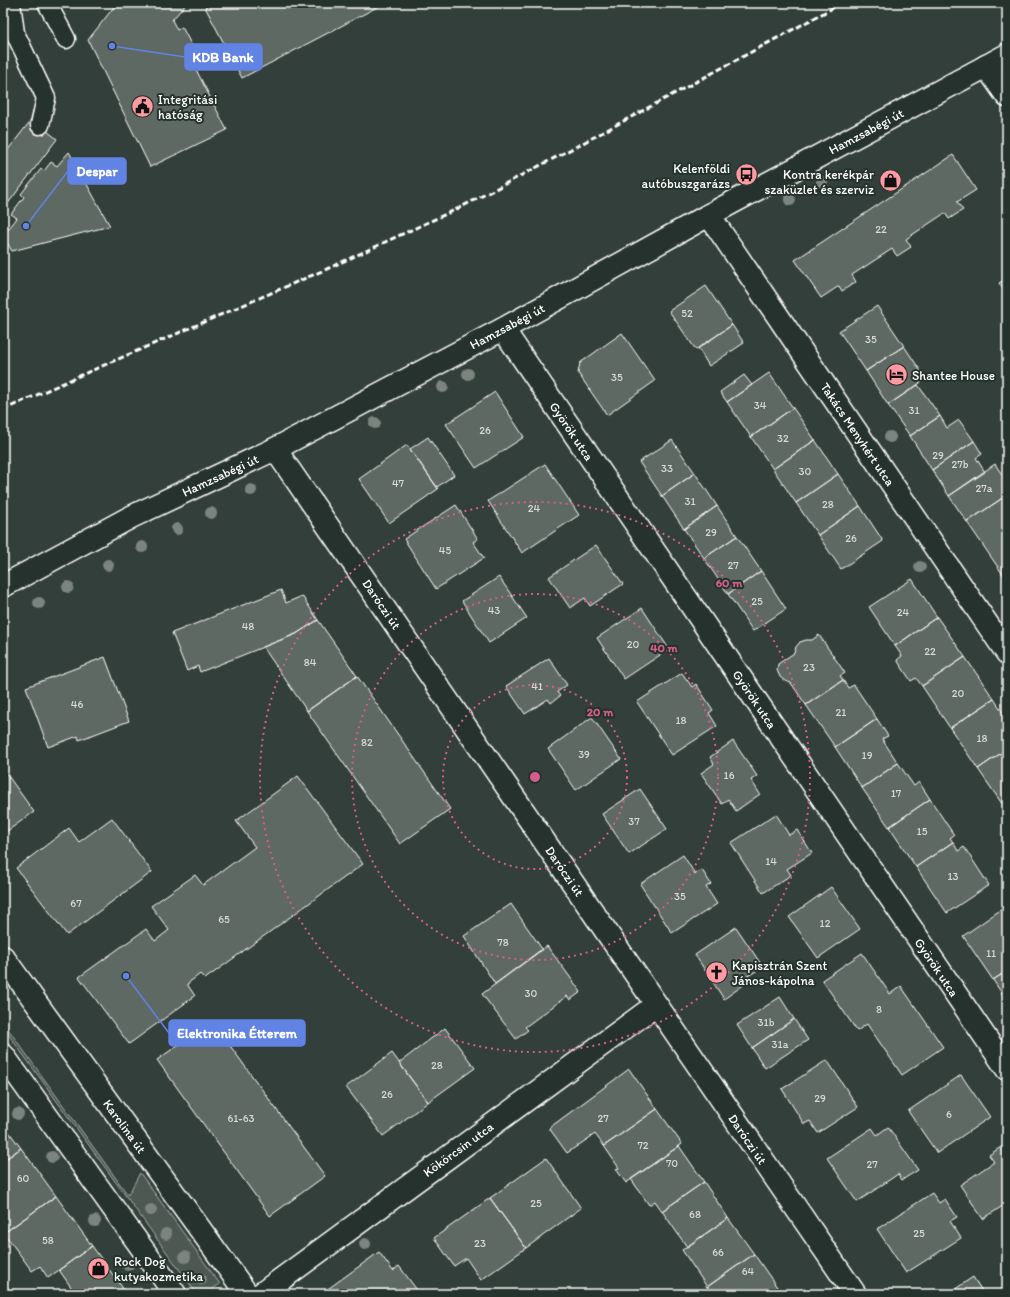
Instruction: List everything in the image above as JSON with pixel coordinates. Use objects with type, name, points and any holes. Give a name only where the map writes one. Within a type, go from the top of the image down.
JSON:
[{"type":"street","name":"Hamzsabégi út","points":[[3,586],[131,517],[275,449],[503,329],[709,215],[1007,55]]},
{"type":"street","points":[[986,66],[1007,96]]},
{"type":"street","name":"Takács Menyhért utca","points":[[709,215],[1007,653]]},
{"type":"street","name":"Györök utca","points":[[503,329],[1007,1069]]},
{"type":"street","name":"Daróczi út","points":[[275,449],[855,1294]]},
{"type":"street","name":"Karolina út","points":[[3,957],[247,1294]]},
{"type":"street","name":"Kökörcsin utca","points":[[261,1294],[656,1005]]},
{"type":"street","points":[[3,1055],[175,1294]]},
{"type":"lane","points":[[11,3],[14,33],[46,98],[40,125]]},
{"type":"lane","points":[[47,3],[66,39]]},
{"type":"shaded area","points":[[3,1022],[128,1195],[140,1173],[220,1284],[205,1294],[197,1294],[3,1027]]},
{"type":"building","points":[[117,3],[187,3],[172,20],[177,30],[182,27],[193,48],[187,52],[227,130],[150,167],[88,40]]},
{"type":"building","points":[[212,3],[385,3],[242,78],[205,7]]},
{"type":"building","points":[[32,119],[57,139],[3,210],[3,156]]},
{"type":"building","points":[[69,152],[110,226],[12,251],[3,236],[17,218],[11,214],[24,197],[21,194],[41,169],[44,171],[51,162],[57,166]]},
{"type":"building","points":[[953,155],[976,190],[957,202],[963,210],[949,219],[945,213],[906,239],[911,247],[897,256],[892,249],[852,275],[856,282],[842,291],[839,286],[821,298],[795,260]]},
{"type":"building","points":[[1007,278],[1007,295],[999,283]]},
{"type":"building","points":[[706,286],[732,325],[696,350],[669,311]]},
{"type":"building","points":[[877,306],[904,346],[866,371],[839,331]]},
{"type":"building","points":[[732,325],[744,343],[709,366],[698,348]]},
{"type":"building","points":[[622,333],[655,381],[607,415],[578,373],[580,363]]},
{"type":"building","name":"Shantee House","points":[[904,346],[926,379],[888,405],[866,371]]},
{"type":"building","points":[[769,373],[793,408],[751,437],[727,402]]},
{"type":"building","points":[[744,375],[752,385],[727,402],[720,392]]},
{"type":"building","points":[[918,385],[940,416],[910,436],[888,405]]},
{"type":"building","points":[[495,392],[524,437],[476,468],[446,424]]},
{"type":"building","points":[[793,408],[815,440],[773,469],[751,437]]},
{"type":"building","points":[[940,416],[947,428],[959,420],[974,441],[932,470],[910,436]]},
{"type":"building","points":[[428,437],[454,475],[437,487],[410,449]]},
{"type":"building","points":[[672,440],[695,473],[662,496],[639,462]]},
{"type":"building","points":[[815,440],[838,474],[796,503],[773,469]]},
{"type":"building","points":[[974,441],[982,454],[976,458],[985,472],[949,496],[932,470]]},
{"type":"building","points":[[407,445],[438,489],[389,523],[359,479]]},
{"type":"building","points":[[545,464],[579,515],[522,553],[488,501]]},
{"type":"building","points":[[995,464],[1007,482],[1007,495],[967,522],[949,496]]},
{"type":"building","points":[[695,473],[717,506],[684,529],[662,496]]},
{"type":"building","points":[[838,474],[860,506],[818,535],[796,503]]},
{"type":"building","points":[[1007,495],[1007,574],[1004,576],[967,522]]},
{"type":"building","points":[[456,505],[478,539],[473,542],[484,558],[436,589],[404,539]]},
{"type":"building","points":[[717,506],[737,536],[704,558],[684,529]]},
{"type":"building","points":[[860,506],[883,541],[841,569],[818,535]]},
{"type":"building","points":[[737,536],[761,571],[728,594],[704,558]]},
{"type":"building","points":[[596,545],[623,584],[590,606],[585,598],[570,608],[549,577]]},
{"type":"building","points":[[761,571],[786,609],[753,631],[728,594]]},
{"type":"building","points":[[499,577],[527,618],[489,643],[462,601]]},
{"type":"building","points":[[912,579],[937,617],[895,646],[869,607]]},
{"type":"building","points":[[281,590],[286,603],[302,596],[318,620],[296,634],[200,672],[198,666],[187,671],[172,633]]},
{"type":"building","points":[[642,608],[669,649],[624,679],[597,638]]},
{"type":"building","points":[[937,617],[965,657],[922,686],[916,678],[911,681],[897,660],[902,656],[895,646]]},
{"type":"building","points":[[318,620],[357,676],[307,711],[263,647],[296,634]]},
{"type":"building","points":[[819,635],[845,673],[840,676],[843,680],[806,705],[791,683],[780,677],[777,670],[778,664],[794,653],[800,642],[812,640]]},
{"type":"building","points":[[105,657],[129,721],[79,740],[78,736],[48,747],[26,687]]},
{"type":"building","points":[[965,657],[994,699],[950,728],[922,686]]},
{"type":"building","points":[[549,658],[567,685],[557,692],[560,696],[551,703],[548,699],[525,714],[506,686]]},
{"type":"building","points":[[682,673],[692,687],[696,684],[713,710],[709,713],[717,726],[672,755],[637,702]]},
{"type":"building","points":[[357,676],[450,809],[400,844],[307,711]]},
{"type":"building","points":[[843,680],[848,688],[854,685],[877,719],[835,747],[806,705]]},
{"type":"building","points":[[994,699],[1007,719],[1007,749],[978,769],[950,728]]},
{"type":"building","points":[[592,717],[621,759],[576,790],[548,749]]},
{"type":"building","points":[[877,719],[888,736],[882,739],[898,763],[862,788],[835,747]]},
{"type":"building","points":[[733,741],[757,776],[751,780],[760,794],[736,811],[728,799],[722,804],[701,773],[714,764],[710,757]]},
{"type":"building","points":[[1007,749],[1007,807],[1005,808],[978,769]]},
{"type":"building","points":[[898,763],[914,786],[919,782],[930,799],[889,827],[862,788]]},
{"type":"building","points":[[3,769],[34,812],[3,834]]},
{"type":"building","points":[[298,776],[363,864],[205,979],[200,974],[187,984],[195,996],[129,1044],[79,977],[146,929],[155,941],[169,930],[151,906],[195,875],[203,885],[255,847],[236,821]]},
{"type":"building","points":[[640,789],[667,829],[629,854],[602,814]]},
{"type":"building","points":[[930,799],[954,835],[950,838],[953,842],[916,867],[889,827]]},
{"type":"building","points":[[776,814],[789,835],[797,830],[812,853],[787,869],[791,875],[763,893],[731,843]]},
{"type":"building","points":[[112,818],[152,872],[67,935],[16,868],[69,828],[79,842]]},
{"type":"building","points":[[953,842],[958,851],[964,847],[989,885],[947,913],[916,867]]},
{"type":"building","points":[[683,855],[695,874],[702,870],[711,884],[706,887],[717,904],[672,933],[640,884]]},
{"type":"building","points":[[831,887],[860,929],[818,958],[789,917]]},
{"type":"building","points":[[511,904],[542,949],[495,984],[464,936]]},
{"type":"building","points":[[1006,906],[1007,971],[993,980],[963,936]]},
{"type":"building","points":[[736,927],[763,967],[746,977],[749,981],[724,999],[695,955]]},
{"type":"building","points":[[547,946],[581,992],[570,1000],[567,996],[525,1027],[528,1030],[516,1039],[482,994]]},
{"type":"building","points":[[862,953],[890,994],[901,986],[943,1047],[902,1075],[867,1024],[857,1031],[822,980]]},
{"type":"building","points":[[1007,971],[1007,1001],[993,980]]},
{"type":"building","points":[[780,997],[794,1019],[752,1048],[737,1025]]},
{"type":"building","points":[[794,1019],[808,1040],[765,1068],[752,1048]]},
{"type":"building","points":[[212,1021],[325,1176],[270,1216],[157,1060]]},
{"type":"building","points":[[445,1028],[475,1068],[428,1102],[399,1063]]},
{"type":"building","points":[[392,1053],[428,1102],[383,1136],[346,1087]]},
{"type":"building","points":[[827,1060],[858,1107],[818,1133],[810,1121],[804,1124],[782,1089]]},
{"type":"building","points":[[629,1069],[657,1109],[604,1146],[595,1134],[567,1153],[549,1128]]},
{"type":"building","points":[[961,1075],[990,1117],[937,1153],[908,1111]]},
{"type":"building","points":[[657,1109],[682,1144],[626,1183],[616,1169],[619,1168],[604,1146]]},
{"type":"building","points":[[3,1124],[21,1148],[3,1161]]},
{"type":"building","points":[[888,1127],[918,1170],[902,1180],[898,1174],[857,1202],[827,1158],[872,1128],[877,1135]]},
{"type":"building","points":[[1007,1143],[1007,1203],[983,1219],[960,1185],[994,1162],[989,1155]]},
{"type":"building","points":[[679,1146],[704,1182],[662,1211],[655,1201],[649,1205],[631,1179]]},
{"type":"building","points":[[21,1148],[56,1196],[4,1233],[3,1161]]},
{"type":"building","points":[[546,1158],[581,1208],[526,1248],[490,1198]]},
{"type":"building","points":[[704,1182],[728,1218],[687,1247],[662,1211]]},
{"type":"building","points":[[932,1193],[939,1203],[945,1199],[957,1217],[950,1221],[961,1238],[906,1273],[877,1229]]},
{"type":"building","points":[[56,1196],[92,1246],[48,1278],[40,1266],[32,1271],[4,1233]]},
{"type":"building","points":[[490,1198],[526,1248],[481,1280],[466,1258],[454,1266],[434,1238]]},
{"type":"building","points":[[728,1218],[754,1254],[707,1287],[682,1250]]},
{"type":"building","points":[[92,1246],[127,1294],[76,1294],[59,1270]]},
{"type":"building","points":[[379,1252],[393,1271],[399,1266],[420,1294],[327,1294],[325,1291]]},
{"type":"building","points":[[754,1254],[779,1290],[772,1294],[712,1294],[707,1287]]},
{"type":"building","points":[[973,1277],[984,1294],[948,1294]]},
{"type":"railway","points":[[3,410],[329,268],[461,207],[842,3]]},
{"type":"place","name":"KDB Bank","points":[[112,46]]},
{"type":"place","name":"Integritási hatóság","points":[[142,106]]},
{"type":"place","name":"Kelenföldi autóbuszgarázs","points":[[746,175]]},
{"type":"place","name":"Kontra kerékpár szaküzlet és szerviz","points":[[890,181]]},
{"type":"place","name":"Despar","points":[[26,226]]},
{"type":"place","name":"Shantee House","points":[[896,375]]},
{"type":"place","name":"Kapisztrán Szent János-kápolna","points":[[717,972]]},
{"type":"place","name":"Elektronika Étterem","points":[[126,976]]},
{"type":"place","name":"Rock Dog kutyakozmetika","points":[[98,1268]]}]
